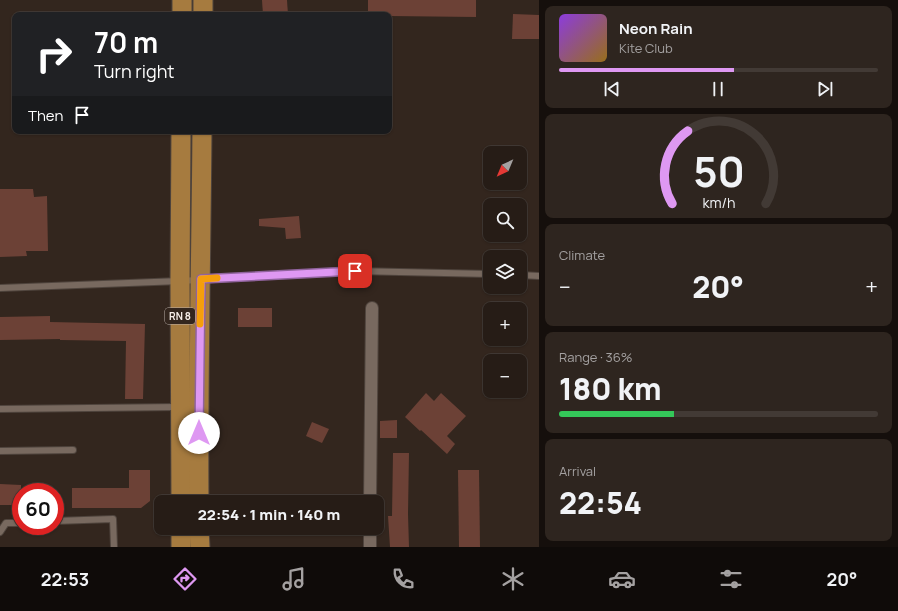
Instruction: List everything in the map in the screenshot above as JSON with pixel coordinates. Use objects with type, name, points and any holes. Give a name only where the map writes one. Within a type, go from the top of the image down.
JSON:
[{"type":"main road","points":[[182,0],[182,12]]},
{"type":"main road","points":[[202,12],[203,0]]},
{"type":"main road","name":"RN 8","points":[[181,134],[181,495]]},
{"type":"main road","name":"RN 8","points":[[199,495],[202,134]]},
{"type":"main road","points":[[181,535],[181,547]]},
{"type":"main road","points":[[199,535],[200,547]]},
{"type":"street","points":[[370,495],[372,308]]},
{"type":"street","points":[[370,535],[370,547]]},
{"type":"lane","points":[[0,288],[180,281],[355,271],[483,274]]},
{"type":"lane","points":[[527,275],[539,276]]},
{"type":"lane","points":[[0,409],[181,407]]},
{"type":"lane","points":[[0,451],[73,450]]},
{"type":"lane","points":[[64,522],[113,519],[114,547]]},
{"type":"lane","points":[[0,532],[6,523],[12,523]]},
{"type":"building","points":[[262,0],[287,0],[288,12],[263,12]]},
{"type":"building","points":[[368,0],[476,0],[476,17],[392,16],[392,12],[368,12]]},
{"type":"building","points":[[513,14],[539,15],[539,39],[512,39]]},
{"type":"building","points":[[0,189],[33,189],[34,197],[47,196],[48,251],[26,251],[27,256],[0,257]]},
{"type":"building","points":[[299,216],[301,238],[286,239],[285,228],[259,226],[259,219]]},
{"type":"building","points":[[238,308],[272,308],[272,327],[238,327]]},
{"type":"building","points":[[50,316],[50,322],[145,324],[143,399],[125,399],[126,341],[60,339],[0,340],[0,317]]},
{"type":"building","points":[[426,393],[434,401],[441,393],[466,416],[447,436],[455,444],[447,454],[405,417]]},
{"type":"building","points":[[397,420],[397,438],[380,438],[380,421]]},
{"type":"building","points":[[312,422],[329,429],[322,443],[306,436]]},
{"type":"building","points":[[393,453],[409,453],[409,547],[390,547],[388,516],[392,516]]},
{"type":"building","points":[[129,470],[150,470],[150,501],[141,508],[72,508],[72,488],[129,488]]},
{"type":"building","points":[[458,470],[479,470],[480,547],[459,547]]},
{"type":"building","points":[[0,484],[12,485],[12,505],[0,505]]},
{"type":"slow traffic","points":[[200,324],[201,279],[217,278]]},
{"type":"route","points":[[199,433],[201,279],[355,271]]}]
